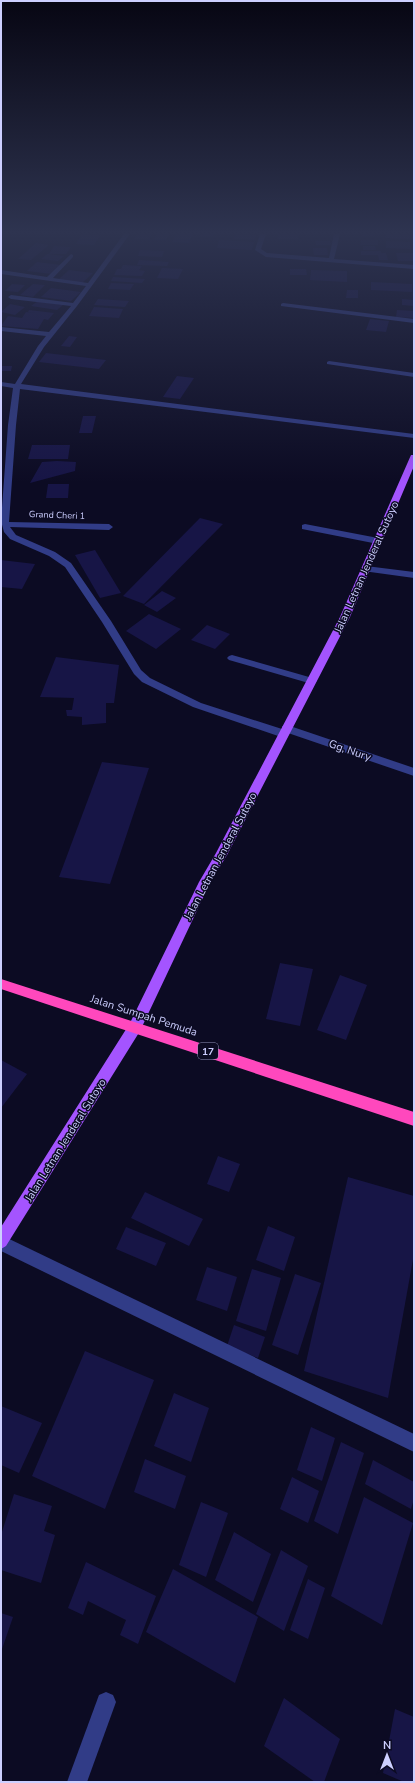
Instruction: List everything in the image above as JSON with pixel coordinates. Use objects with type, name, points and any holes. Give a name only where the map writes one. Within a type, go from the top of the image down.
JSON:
[{"type":"highway","name":"Jalan Sumpah Pemuda","points":[[1,984],[414,1119]]},
{"type":"main road","name":"Jalan Letnan Jenderal Sutoyo","points":[[1,1242],[135,1027],[205,882],[221,855],[345,617],[414,457]]},
{"type":"street","points":[[5,530],[12,425],[17,386],[24,370],[50,334],[64,317]]},
{"type":"street","points":[[383,317],[414,321]]},
{"type":"street","points":[[1,329],[50,334]]},
{"type":"street","points":[[329,363],[414,375]]},
{"type":"street","points":[[1,384],[414,436]]},
{"type":"street","name":"Grand Cheri 1","points":[[5,530],[109,527]]},
{"type":"street","points":[[305,527],[378,541]]},
{"type":"street","name":"Gg, Nury","points":[[5,530],[23,542],[52,554],[68,565],[78,582],[106,621],[137,672],[146,680],[197,705],[414,772]]},
{"type":"street","points":[[366,569],[414,575]]},
{"type":"street","points":[[232,658],[312,681]]},
{"type":"street","points":[[1,1242],[414,1443]]},
{"type":"street","points":[[77,1782],[106,1702]]},
{"type":"building","points":[[7,317],[50,317],[48,320],[44,319],[38,329],[1,326]]},
{"type":"building","points":[[370,319],[389,321],[386,332],[366,330]]},
{"type":"building","points":[[69,336],[77,337],[70,347],[61,346]]},
{"type":"building","points":[[46,353],[106,360],[99,369],[39,362]]},
{"type":"building","points":[[1,366],[12,366],[11,371],[1,371]]},
{"type":"building","points":[[177,376],[194,378],[180,399],[163,397]]},
{"type":"building","points":[[83,416],[96,416],[92,433],[79,433]]},
{"type":"building","points":[[32,445],[70,445],[68,459],[28,459]]},
{"type":"building","points":[[42,462],[76,462],[75,471],[30,483]]},
{"type":"building","points":[[48,484],[69,484],[68,498],[46,498]]},
{"type":"building","points":[[200,518],[223,524],[144,604],[123,596]]},
{"type":"building","points":[[95,550],[121,593],[100,598],[75,555]]},
{"type":"building","points":[[1,560],[35,564],[22,589],[1,587]]},
{"type":"building","points":[[162,591],[176,598],[157,612],[144,605]]},
{"type":"building","points":[[149,614],[181,629],[156,649],[126,631]]},
{"type":"building","points":[[207,625],[230,634],[215,649],[191,640]]},
{"type":"building","points":[[56,657],[119,665],[114,703],[106,703],[106,723],[82,725],[82,717],[67,716],[66,710],[72,710],[74,698],[40,697]]},
{"type":"building","points":[[102,762],[149,768],[110,884],[59,877]]},
{"type":"building","points":[[280,963],[313,969],[300,1026],[266,1019]]},
{"type":"building","points":[[340,975],[367,985],[346,1040],[317,1030]]},
{"type":"building","points":[[1,1060],[27,1074],[1,1108]]},
{"type":"building","points":[[218,1156],[240,1164],[229,1192],[207,1184]]},
{"type":"building","points":[[348,1177],[414,1196],[414,1254],[388,1398],[304,1371]]},
{"type":"building","points":[[145,1192],[203,1219],[189,1246],[131,1218]]},
{"type":"building","points":[[268,1226],[295,1237],[284,1271],[256,1260]]},
{"type":"building","points":[[126,1227],[166,1243],[156,1266],[116,1249]]},
{"type":"building","points":[[207,1267],[237,1277],[227,1311],[196,1300]]},
{"type":"building","points":[[252,1269],[281,1278],[266,1331],[236,1321]]},
{"type":"building","points":[[295,1274],[321,1283],[298,1355],[272,1345]]},
{"type":"building","points":[[234,1325],[265,1337],[258,1358],[227,1346]]},
{"type":"building","points":[[85,1351],[154,1380],[105,1509],[32,1476]]},
{"type":"building","points":[[174,1393],[209,1408],[191,1462],[154,1446]]},
{"type":"building","points":[[1,1406],[42,1423],[19,1473],[1,1465]]},
{"type":"building","points":[[311,1427],[335,1438],[322,1481],[297,1470]]},
{"type":"building","points":[[341,1442],[364,1453],[338,1534],[314,1521]]},
{"type":"building","points":[[145,1459],[186,1476],[175,1509],[134,1492]]},
{"type":"building","points":[[373,1460],[414,1482],[414,1499],[411,1509],[365,1484]]},
{"type":"building","points":[[292,1477],[319,1491],[308,1523],[280,1509]]},
{"type":"building","points":[[14,1494],[52,1506],[44,1531],[55,1535],[41,1583],[1,1570],[1,1535]]},
{"type":"building","points":[[364,1497],[413,1523],[382,1625],[331,1596]]},
{"type":"building","points":[[201,1502],[228,1513],[206,1577],[179,1565]]},
{"type":"building","points":[[234,1532],[271,1554],[253,1602],[215,1580]]},
{"type":"building","points":[[281,1550],[308,1566],[284,1631],[256,1614]]},
{"type":"building","points":[[86,1562],[156,1596],[138,1644],[120,1635],[126,1620],[88,1601],[83,1615],[68,1608]]},
{"type":"building","points":[[173,1569],[258,1617],[235,1683],[146,1632]]},
{"type":"building","points":[[308,1579],[325,1588],[308,1639],[290,1630]]},
{"type":"building","points":[[1,1613],[13,1617],[1,1652]]},
{"type":"building","points":[[284,1698],[340,1739],[324,1782],[315,1782],[264,1746]]},
{"type":"building","points":[[395,1709],[414,1717],[414,1782],[404,1782],[383,1773]]}]
